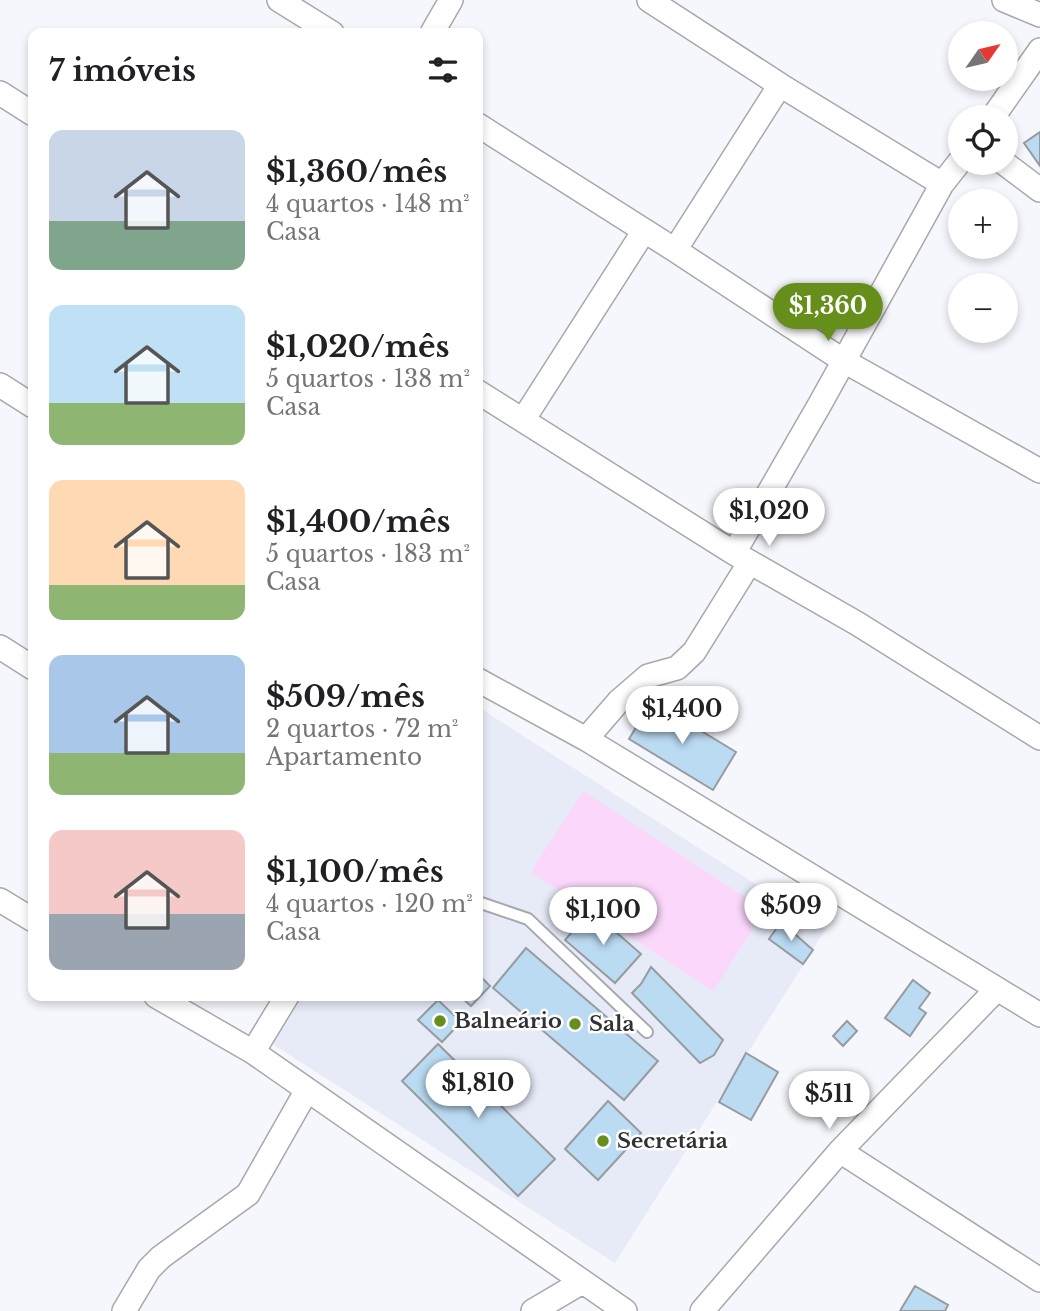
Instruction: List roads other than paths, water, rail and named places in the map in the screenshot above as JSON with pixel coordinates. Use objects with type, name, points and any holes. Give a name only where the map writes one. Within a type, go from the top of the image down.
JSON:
[{"type":"street","points":[[279,0],[323,28]]},
{"type":"street","points":[[435,28],[451,0]]},
{"type":"street","points":[[649,0],[780,85],[942,184]]},
{"type":"street","points":[[1004,0],[1040,15]]},
{"type":"street","points":[[1001,105],[1040,50]]},
{"type":"street","points":[[675,250],[780,85]]},
{"type":"street","points":[[0,93],[28,111]]},
{"type":"street","points":[[483,128],[844,361],[1040,471]]},
{"type":"street","points":[[1018,174],[1040,190]]},
{"type":"street","points":[[586,739],[619,701],[648,676],[677,668],[695,652],[844,361],[949,175]]},
{"type":"street","points":[[523,420],[645,231]]},
{"type":"street","points":[[0,385],[28,402]]},
{"type":"street","points":[[483,395],[742,558],[858,624],[1040,738]]},
{"type":"street","points":[[0,647],[28,665]]},
{"type":"street","points":[[483,683],[586,739],[1040,1015]]},
{"type":"street","points":[[0,900],[28,917]]},
{"type":"street","points":[[702,1311],[840,1151],[998,989]]},
{"type":"street","points":[[165,1001],[253,1052],[625,1311]]},
{"type":"street","points":[[253,1052],[284,1001]]},
{"type":"street","points":[[124,1311],[149,1269],[161,1257],[248,1194],[307,1090]]},
{"type":"street","points":[[840,1151],[1040,1280]]},
{"type":"street","points":[[533,1311],[582,1282]]},
{"type":"lane","points":[[483,904],[528,919],[647,1032]]},
{"type":"place","name":"Balneário","points":[[440,1021]]},
{"type":"place","name":"Sala","points":[[575,1024]]},
{"type":"place","name":"Secretária","points":[[603,1141]]}]
